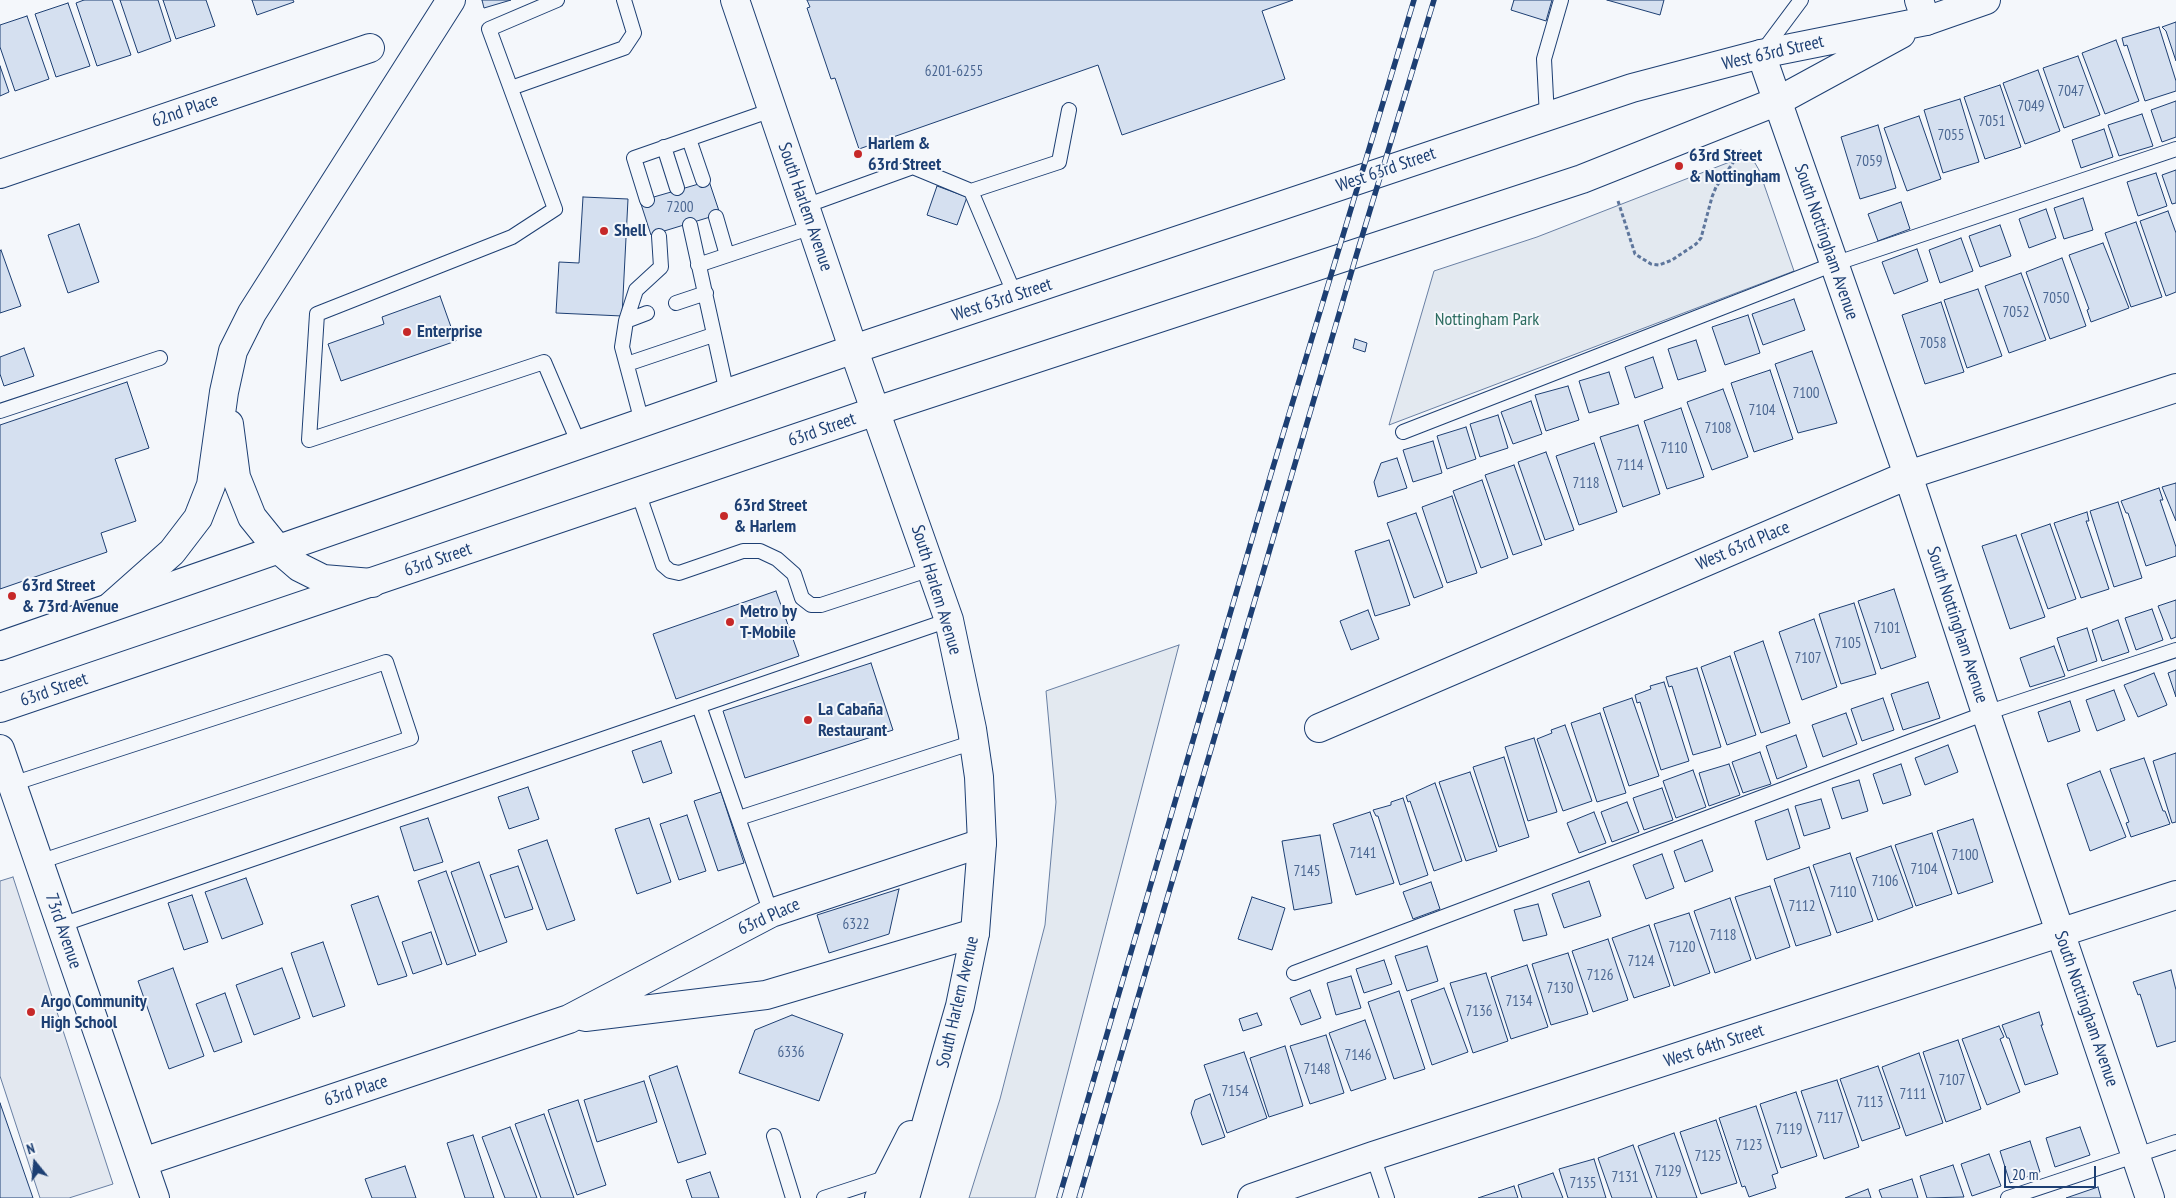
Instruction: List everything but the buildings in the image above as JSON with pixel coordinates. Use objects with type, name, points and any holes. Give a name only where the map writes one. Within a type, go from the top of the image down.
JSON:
[{"type":"main road","points":[[110,607],[172,552],[198,518],[211,485],[224,392],[233,351],[252,312],[451,0]]},
{"type":"main road","name":"South Harlem Avenue","points":[[735,0],[949,620],[974,742],[979,777],[982,843],[975,933],[960,1006],[905,1198]]},
{"type":"main road","name":"West 63rd Street","points":[[854,349],[1632,88],[1923,10],[1986,0]]},
{"type":"main road","name":"West 63rd Street","points":[[876,411],[1582,179],[1778,101],[1923,10]]},
{"type":"main road","name":"62nd Place","points":[[0,174],[370,48]]},
{"type":"main road","name":"South Nottingham Avenue","points":[[1761,54],[1908,475],[1986,713],[2150,1198]]},
{"type":"main road","points":[[0,646],[277,548],[854,349]]},
{"type":"main road","name":"West 63rd Place","points":[[1318,728],[1908,475],[2176,388]]},
{"type":"main road","points":[[224,392],[236,477],[252,517],[277,548],[299,567],[323,579],[372,583]]},
{"type":"main road","name":"63rd Street","points":[[0,708],[876,411]]},
{"type":"main road","name":"73rd Avenue","points":[[0,749],[155,1198]]},
{"type":"main road","name":"63rd Place","points":[[143,1162],[569,1020],[772,913],[982,843]]},
{"type":"main road","name":"West 64th Street","points":[[1252,1198],[1373,1156],[2176,895]]},
{"type":"main road","name":"63rd Place","points":[[569,1020],[766,996],[975,933]]},
{"type":"main road","points":[[884,1187],[937,1088]]},
{"type":"lane","points":[[557,0],[490,29],[555,209],[512,237],[317,314],[309,440],[544,362],[579,444]]},
{"type":"lane","points":[[511,88],[624,48],[634,33],[624,0]]},
{"type":"lane","points":[[1547,116],[1544,59],[1561,0]]},
{"type":"lane","points":[[1761,54],[1801,0]]},
{"type":"lane","points":[[647,200],[634,158],[772,110]]},
{"type":"lane","points":[[698,265],[727,255],[913,167],[971,191],[1058,162],[1069,110]]},
{"type":"lane","points":[[689,139],[703,180]]},
{"type":"lane","points":[[664,147],[677,188]]},
{"type":"lane","points":[[1404,432],[1834,264],[2176,149]]},
{"type":"lane","points":[[971,191],[1015,296]]},
{"type":"lane","points":[[716,217],[727,255]]},
{"type":"lane","points":[[690,225],[727,393]]},
{"type":"lane","points":[[642,422],[622,347],[626,321],[636,290],[661,267],[659,236]]},
{"type":"lane","points":[[676,303],[706,293]]},
{"type":"lane","points":[[626,321],[647,313]]},
{"type":"lane","points":[[627,364],[713,335]]},
{"type":"lane","points":[[0,412],[160,358]]},
{"type":"lane","points":[[638,492],[664,565],[670,571],[679,573],[743,551],[760,551],[777,559],[794,574],[802,598],[811,605],[821,605],[931,569]]},
{"type":"lane","points":[[61,925],[949,620]]},
{"type":"lane","points":[[1294,973],[1986,713],[2176,650]]},
{"type":"lane","points":[[12,784],[386,662],[411,738],[39,862]]},
{"type":"lane","points":[[699,706],[772,913]]},
{"type":"lane","points":[[739,818],[974,742]]},
{"type":"lane","points":[[774,1136],[793,1198]]},
{"type":"lane","points":[[2008,1198],[2176,1142]]},
{"type":"lane","points":[[1373,1156],[1387,1198]]},
{"type":"lane","points":[[824,1198],[884,1187]]},
{"type":"path","points":[[1618,201],[1635,254],[1651,264],[1659,265],[1672,260],[1696,244],[1701,238],[1716,187],[1742,150]]},
{"type":"green space","name":"Nottingham Park","points":[[1740,158],[1748,158],[1755,163],[1759,170],[1794,271],[1389,425],[1434,271],[1537,237]]},
{"type":"green space","points":[[1179,645],[1035,1198],[969,1198],[1000,1099],[1045,925],[1056,802],[1046,691]]},
{"type":"shaded area","name":"Argo Community High School","points":[[13,877],[113,1184],[69,1198],[40,1198],[0,1076],[0,881]]},
{"type":"railway","points":[[1059,1198],[1271,474],[1414,0]]},
{"type":"railway","points":[[1079,1198],[1357,253],[1434,0]]},
{"type":"place","name":"Harlem & 63rd Street","points":[[858,154]]},
{"type":"place","name":"63rd Street & Nottingham","points":[[1679,166]]},
{"type":"place","name":"Shell","points":[[604,231]]},
{"type":"place","name":"Enterprise","points":[[407,332]]},
{"type":"place","name":"63rd Street & Harlem","points":[[724,516]]},
{"type":"place","name":"63rd Street & 73rd Avenue","points":[[12,596]]},
{"type":"place","name":"Metro by T-Mobile","points":[[730,622]]},
{"type":"place","name":"La Cabaña Restaurant","points":[[808,720]]},
{"type":"place","name":"Argo Community High School","points":[[31,1012]]}]
